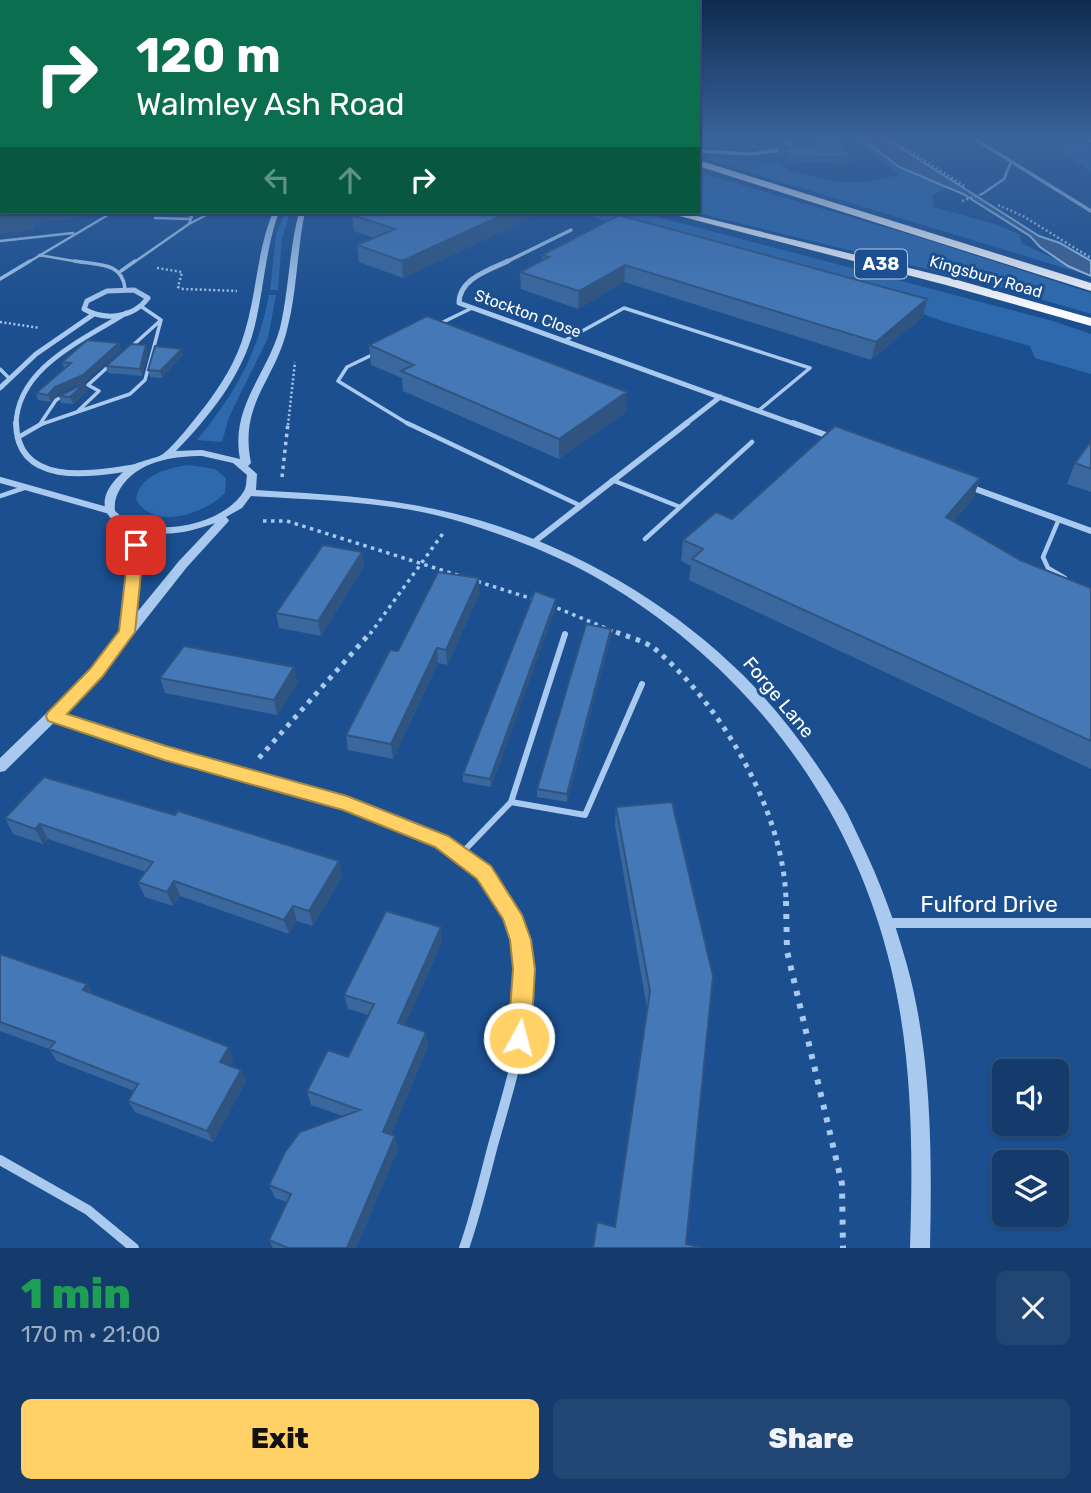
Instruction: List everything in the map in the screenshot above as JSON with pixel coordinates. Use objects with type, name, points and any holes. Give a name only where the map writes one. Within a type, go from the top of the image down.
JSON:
[{"type":"highway","name":"Kingsbury Road","points":[[797,194],[1091,287]]},
{"type":"highway","name":"Kingsbury Road","points":[[677,214],[950,282],[1091,322]]},
{"type":"street","points":[[1064,194],[1091,211]]},
{"type":"street","points":[[167,455],[209,406],[244,349],[264,248],[275,214]]},
{"type":"street","points":[[0,767],[96,673],[127,632],[250,493],[253,482],[240,445],[247,407],[279,342],[302,214]]},
{"type":"street","name":"Stockton Close","points":[[571,230],[475,277],[458,296],[459,303],[836,439]]},
{"type":"street","points":[[125,313],[94,314],[85,309],[86,301],[107,291],[125,289],[148,298],[142,307],[125,313],[50,363],[29,383],[18,402],[15,424],[19,452],[29,465],[51,472],[106,472],[137,467],[167,455],[202,453],[246,463]]},
{"type":"street","points":[[0,388],[36,354],[94,314]]},
{"type":"street","points":[[534,542],[720,397]]},
{"type":"street","points":[[110,511],[109,505],[117,485],[137,467]]},
{"type":"street","points":[[0,480],[72,498],[110,511],[121,522],[137,528],[183,530],[229,514]]},
{"type":"street","points":[[967,486],[1091,531]]},
{"type":"street","name":"Forge Lane","points":[[250,493],[380,504],[454,517],[534,542],[628,590],[666,615],[731,667],[774,714],[819,777],[848,829],[899,963],[916,1055],[920,1106],[920,1248]]},
{"type":"street","points":[[127,632],[137,528]]},
{"type":"street","points":[[54,716],[243,775],[347,804],[402,824],[442,841],[484,873],[512,915],[521,940],[524,969],[523,1014],[515,1062],[464,1248]]},
{"type":"street","name":"Fulford Drive","points":[[886,923],[1091,923]]},
{"type":"street","points":[[0,1160],[88,1210],[134,1248]]},
{"type":"lane","points":[[0,279],[110,214]]},
{"type":"lane","points":[[185,214],[192,216],[190,222]]},
{"type":"lane","points":[[121,271],[190,222],[208,214]]},
{"type":"lane","points":[[155,218],[190,222]]},
{"type":"lane","points":[[0,241],[78,232]]},
{"type":"lane","points":[[39,256],[101,264],[121,271]]},
{"type":"lane","points":[[121,271],[125,289]]},
{"type":"lane","points":[[142,307],[161,320]]},
{"type":"lane","points":[[435,326],[472,308]]},
{"type":"lane","points":[[564,341],[624,308],[810,368],[758,411]]},
{"type":"lane","points":[[130,348],[161,320]]},
{"type":"lane","points":[[16,438],[40,424],[130,394],[145,380],[161,320]]},
{"type":"lane","points":[[386,349],[349,366],[339,374],[338,381],[396,418],[579,505]]},
{"type":"lane","points":[[40,424],[46,411],[70,389],[89,384],[119,357]]},
{"type":"lane","points":[[0,369],[9,378]]},
{"type":"lane","points":[[76,414],[99,391],[89,384]]},
{"type":"lane","points":[[645,539],[752,442]]},
{"type":"lane","points":[[612,480],[680,507]]},
{"type":"lane","points":[[0,496],[24,488]]},
{"type":"lane","points":[[1059,519],[1043,557],[1048,568],[1071,580]]},
{"type":"lane","points":[[460,855],[510,802],[565,634]]},
{"type":"lane","points":[[510,802],[585,815],[642,684]]},
{"type":"path","points":[[962,201],[981,194]]},
{"type":"path","points":[[0,321],[69,332]]},
{"type":"path","points":[[243,775],[364,642],[454,517]]},
{"type":"path","points":[[263,521],[287,521],[424,562],[580,615],[653,648],[708,703],[759,786],[786,881],[787,951],[842,1184],[843,1248]]},
{"type":"shaded area","points":[[700,194],[773,194],[918,237],[1091,293],[1091,314],[996,286],[700,214]]},
{"type":"shaded area","points":[[821,194],[934,194],[933,207],[998,225],[1020,235],[1021,243],[1091,276]]},
{"type":"shaded area","points":[[963,194],[973,194],[1039,236],[1060,243],[1091,261],[1091,276],[1068,266],[1040,247],[1030,236]]},
{"type":"shaded area","points":[[284,214],[289,214],[282,238],[278,290],[270,290],[276,235]]},
{"type":"shaded area","points":[[581,214],[647,214],[1053,321],[1091,334],[1091,374],[1035,358],[1030,346],[945,322],[840,284]]},
{"type":"shaded area","points":[[269,295],[276,295],[268,338],[229,417],[222,442],[197,440],[223,406],[243,372],[258,337]]},
{"type":"shaded area","points":[[189,465],[215,469],[226,478],[225,493],[193,512],[167,517],[154,515],[144,509],[136,499],[149,478],[172,468]]},
{"type":"building","points":[[0,214],[28,214],[0,217]]},
{"type":"building","points":[[505,214],[402,261],[357,245],[395,229],[352,215]]},
{"type":"building","points":[[619,215],[927,299],[876,342],[625,265],[579,291],[520,272],[549,257],[542,255]]},
{"type":"building","points":[[427,316],[627,392],[559,439],[401,371],[414,365],[369,345]]},
{"type":"building","points":[[87,340],[119,343],[83,375],[55,387],[48,395],[36,393],[71,363],[62,362]]},
{"type":"building","points":[[131,344],[146,345],[140,369],[106,366]]},
{"type":"building","points":[[155,346],[182,349],[160,371],[148,370]]},
{"type":"building","points":[[85,383],[70,397],[59,396]]},
{"type":"building","points":[[835,426],[980,478],[946,517],[1020,560],[1091,588],[1091,741],[692,559],[703,549],[683,540],[716,512],[732,519]]},
{"type":"building","points":[[1091,441],[1091,469],[1075,463]]},
{"type":"building","points":[[323,545],[362,552],[318,621],[276,613]]},
{"type":"building","points":[[438,572],[479,578],[446,650],[437,648],[391,744],[346,735],[390,650],[398,651]]},
{"type":"building","points":[[535,591],[556,599],[490,779],[463,774]]},
{"type":"building","points":[[586,624],[611,629],[567,794],[537,789]]},
{"type":"building","points":[[184,646],[294,667],[274,700],[160,678]]},
{"type":"building","points":[[44,777],[175,815],[178,811],[339,861],[309,911],[293,906],[284,920],[174,881],[167,892],[138,882],[153,862],[40,824],[35,829],[5,818]]},
{"type":"building","points":[[672,802],[713,976],[686,1244],[703,1248],[593,1248],[597,1222],[615,1227],[650,991],[616,807]]},
{"type":"building","points":[[386,911],[441,927],[398,1023],[426,1032],[383,1132],[395,1136],[347,1248],[288,1248],[269,1240],[291,1194],[269,1185],[285,1152],[300,1132],[360,1110],[307,1091],[328,1050],[348,1057],[374,1004],[344,995]]},
{"type":"building","points":[[0,954],[87,984],[83,990],[229,1047],[220,1062],[241,1070],[207,1131],[128,1101],[138,1084],[49,1049],[55,1042],[0,1022]]},
{"type":"route","points":[[136,545],[127,632],[96,673],[54,716],[164,753],[347,804],[442,841],[484,873],[512,915],[521,940],[524,969],[523,1014],[519,1038]]}]
